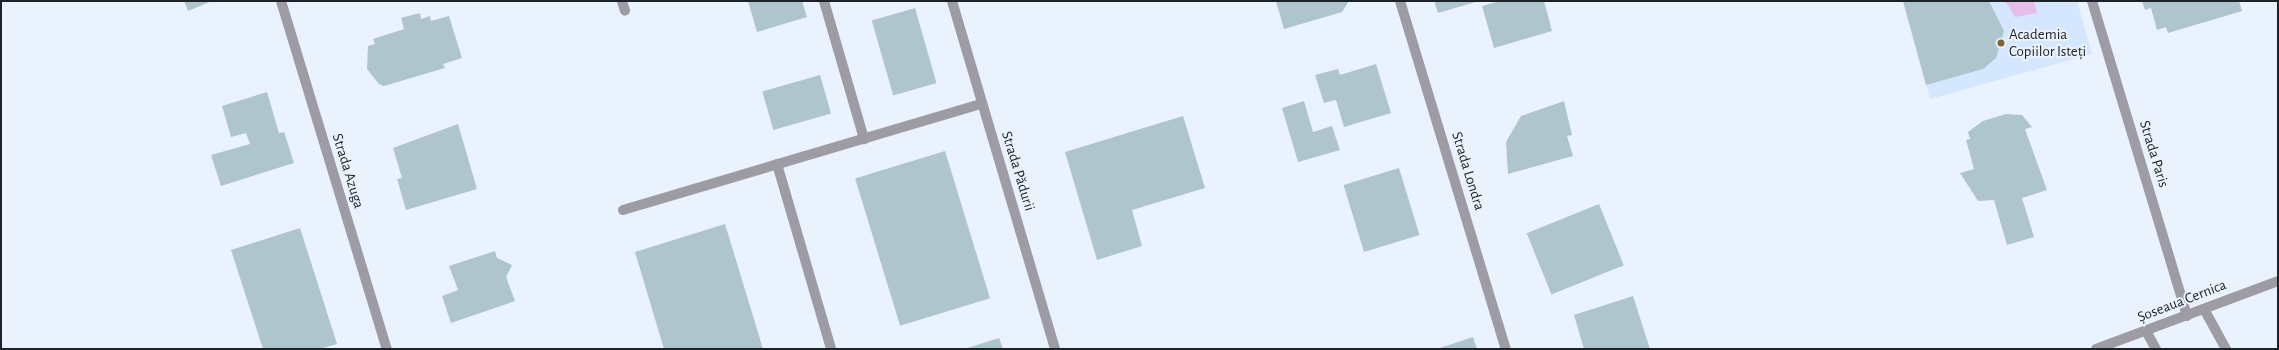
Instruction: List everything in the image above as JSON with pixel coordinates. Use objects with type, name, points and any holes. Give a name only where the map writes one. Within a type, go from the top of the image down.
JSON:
[{"type":"street","name":"Strada Azuga","points":[[281,1],[387,349]]},
{"type":"street","points":[[622,1],[625,11]]},
{"type":"street","points":[[824,1],[864,139]]},
{"type":"street","name":"Strada Pădurii","points":[[952,1],[1055,349]]},
{"type":"street","name":"Strada Londra","points":[[1400,1],[1506,349]]},
{"type":"street","name":"Strada Paris","points":[[2092,1],[2187,316]]},
{"type":"street","points":[[623,210],[982,104]]},
{"type":"street","points":[[777,164],[831,349]]},
{"type":"street","name":"Șoseaua Cernica","points":[[2096,349],[2278,281]]},
{"type":"street","points":[[2204,309],[2226,349]]},
{"type":"street","points":[[2146,331],[2156,349]]},
{"type":"shaded area","name":"Academia Copiilor Isteți","points":[[1903,1],[2077,1],[2092,54],[1930,99]]},
{"type":"shaded area","points":[[2005,1],[2034,1],[2037,13],[2015,17]]},
{"type":"building","points":[[184,1],[212,1],[188,11]]},
{"type":"building","points":[[748,1],[802,1],[807,17],[757,32]]},
{"type":"building","points":[[1276,1],[1349,1],[1342,12],[1284,29]]},
{"type":"building","points":[[1434,1],[1479,1],[1438,13]]},
{"type":"building","points":[[1500,1],[1544,1],[1552,31],[1494,48],[1482,6]]},
{"type":"building","points":[[1903,1],[1989,1],[2004,31],[1996,58],[1983,69],[1926,85]]},
{"type":"building","points":[[2142,1],[2239,1],[2242,11],[2168,33],[2166,27],[2157,30],[2151,8],[2145,10]]},
{"type":"building","points":[[915,8],[936,83],[893,95],[872,20]]},
{"type":"building","points":[[420,13],[421,19],[430,16],[431,21],[449,16],[462,58],[443,64],[445,68],[384,86],[379,84],[367,69],[368,46],[375,44],[373,39],[404,29],[401,18]]},
{"type":"building","points":[[1376,64],[1391,113],[1344,127],[1336,100],[1324,103],[1315,75],[1338,69],[1340,75]]},
{"type":"building","points":[[820,75],[831,113],[773,130],[762,92]]},
{"type":"building","points":[[267,92],[279,133],[284,132],[294,163],[221,186],[211,155],[250,144],[246,133],[231,137],[222,106]]},
{"type":"building","points":[[1304,101],[1313,132],[1332,126],[1340,150],[1298,162],[1282,108]]},
{"type":"building","points":[[1564,101],[1572,135],[1567,136],[1573,156],[1508,174],[1506,142],[1521,116]]},
{"type":"building","points":[[2006,114],[2022,115],[2032,127],[2025,129],[2047,190],[2022,198],[2034,237],[2007,245],[1994,200],[1978,201],[1960,173],[1974,169],[1966,140],[1970,139],[1968,132],[1983,121]]},
{"type":"building","points":[[1183,116],[1205,188],[1132,210],[1142,246],[1097,260],[1065,152]]},
{"type":"building","points":[[458,124],[477,189],[406,210],[397,179],[402,178],[393,148]]},
{"type":"building","points":[[945,151],[990,298],[900,326],[855,178]]},
{"type":"building","points":[[1399,168],[1419,235],[1364,252],[1344,185]]},
{"type":"building","points":[[1599,204],[1624,265],[1551,294],[1527,233]]},
{"type":"building","points":[[725,224],[763,349],[664,349],[635,252]]},
{"type":"building","points":[[300,228],[337,344],[319,349],[263,349],[231,250]]},
{"type":"building","points":[[495,251],[497,258],[512,265],[506,277],[515,301],[451,323],[442,296],[458,290],[449,266]]},
{"type":"building","points":[[1633,296],[1650,349],[1584,349],[1574,315]]},
{"type":"building","points":[[1473,337],[1477,349],[1437,349]]},
{"type":"building","points":[[999,338],[1003,349],[964,349]]},
{"type":"place","name":"Academia Copiilor Isteți","points":[[2001,43]]}]
